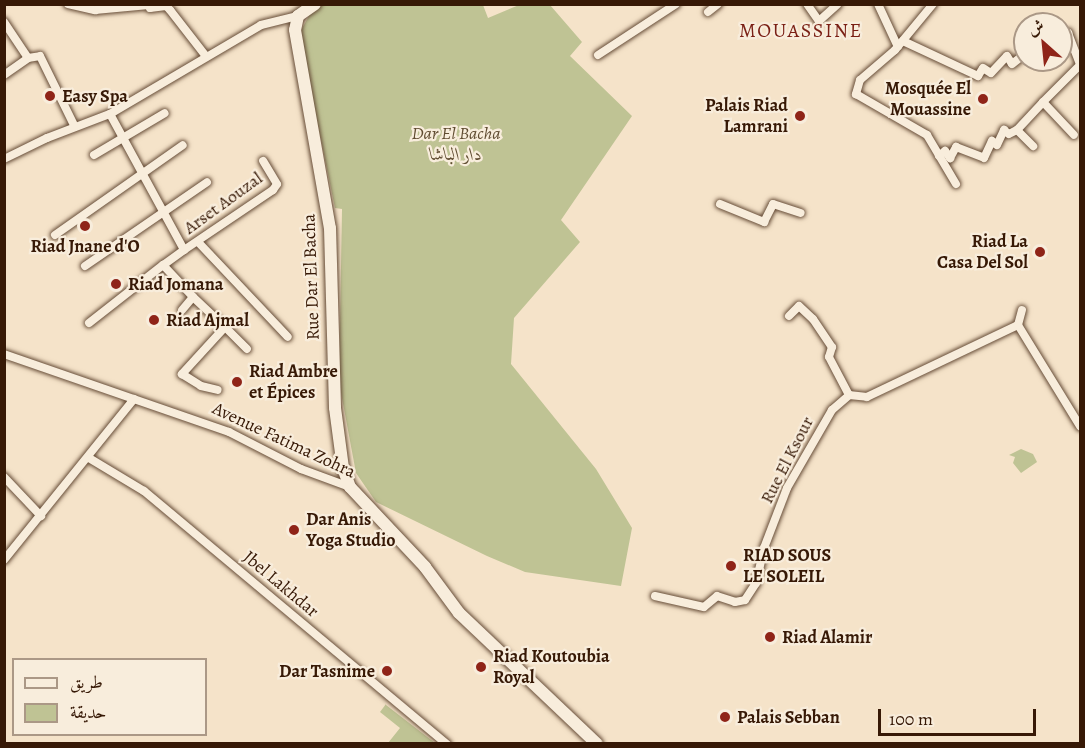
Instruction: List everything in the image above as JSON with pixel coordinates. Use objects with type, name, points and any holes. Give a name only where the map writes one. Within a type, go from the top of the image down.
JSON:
[{"type":"street","points":[[68,4],[95,10],[149,5],[170,10],[205,55]]},
{"type":"street","points":[[4,159],[110,114],[205,55],[261,25],[298,16],[315,4]]},
{"type":"street","points":[[597,55],[676,4]]},
{"type":"street","points":[[708,12],[718,4]]},
{"type":"street","points":[[807,4],[819,21],[838,4]]},
{"type":"street","points":[[878,4],[900,44],[978,76],[983,68],[991,73],[1007,56],[1013,63]]},
{"type":"street","points":[[933,4],[900,44],[860,80],[856,94],[927,135],[956,184]]},
{"type":"street","name":"Rue Dar El Bacha","points":[[298,16],[296,44],[330,228],[335,408],[343,468],[350,487]]},
{"type":"street","points":[[4,22],[28,58]]},
{"type":"street","points":[[939,156],[945,151],[950,158],[956,147],[984,158],[992,141],[997,145],[1004,130],[1009,134],[1017,130],[1080,64],[1073,46]]},
{"type":"street","points":[[4,75],[28,58],[39,56],[44,60],[75,127]]},
{"type":"street","points":[[1043,102],[1074,135]]},
{"type":"street","name":"Arset Aouzal","points":[[110,114],[184,250]]},
{"type":"street","points":[[94,155],[165,114]]},
{"type":"street","points":[[1017,130],[1033,146]]},
{"type":"street","points":[[55,235],[92,205],[142,175],[183,145]]},
{"type":"street","name":"Arset Aouzal","points":[[89,323],[184,250],[199,243],[273,190],[275,181],[263,160]]},
{"type":"street","name":"Arset Aouzal","points":[[85,266],[207,182]]},
{"type":"street","points":[[720,204],[764,222],[773,204],[801,213]]},
{"type":"street","points":[[199,243],[288,337]]},
{"type":"street","points":[[163,266],[247,349]]},
{"type":"street","points":[[182,310],[193,297]]},
{"type":"street","points":[[789,316],[799,306],[813,318],[832,347],[829,357],[849,395],[867,397],[1018,326]]},
{"type":"street","points":[[1022,310],[1018,326],[1080,426]]},
{"type":"street","points":[[218,390],[201,386],[182,374],[225,327]]},
{"type":"street","name":"Avenue Fatima Zohra","points":[[4,354],[229,432],[301,470],[350,487],[425,567],[459,613],[594,742]]},
{"type":"street","name":"Rue El Ksour","points":[[656,596],[704,607],[717,596],[735,602],[745,600],[756,583],[764,548],[787,488],[832,410],[849,395]]},
{"type":"street","points":[[4,560],[134,399]]},
{"type":"street","name":"Jbel Lakhdar","points":[[88,458],[144,491],[447,744]]},
{"type":"street","points":[[4,477],[18,495],[41,516]]},
{"type":"green space","name":"Dar El Bacha دار الباشا","points":[[322,5],[483,5],[488,18],[519,5],[550,5],[582,42],[570,56],[632,116],[561,220],[580,242],[514,318],[511,364],[596,469],[632,528],[621,586],[525,572],[487,556],[376,502],[356,473],[339,382],[342,209],[335,208],[299,34],[310,14]]},
{"type":"green space","points":[[1021,449],[1033,454],[1037,462],[1021,473],[1013,463],[1015,457],[1009,455]]},
{"type":"green space","points":[[386,704],[435,743],[388,743],[400,728],[380,712]]},
{"type":"place","name":"Easy Spa","points":[[50,96]]},
{"type":"place","name":"Mosquée El Mouassine","points":[[983,99]]},
{"type":"place","name":"Palais Riad Lamrani","points":[[800,116]]},
{"type":"place","name":"Riad Jnane d'O","points":[[85,226]]},
{"type":"place","name":"Riad La Casa Del Sol","points":[[1040,252]]},
{"type":"place","name":"Riad Jomana","points":[[116,284]]},
{"type":"place","name":"Riad Ajmal","points":[[154,320]]},
{"type":"place","name":"Riad Ambre et Épices","points":[[237,382]]},
{"type":"place","name":"Dar Anis Yoga Studio","points":[[294,530]]},
{"type":"place","name":"RIAD SOUS LE SOLEIL","points":[[731,566]]},
{"type":"place","name":"Riad Alamir","points":[[770,637]]},
{"type":"place","name":"Riad Koutoubia Royal","points":[[481,667]]},
{"type":"place","name":"Dar Tasnime","points":[[387,671]]},
{"type":"place","name":"Palais Sebban","points":[[725,717]]},
{"type":"district","name":"MOUASSINE","points":[[801,30]]}]
